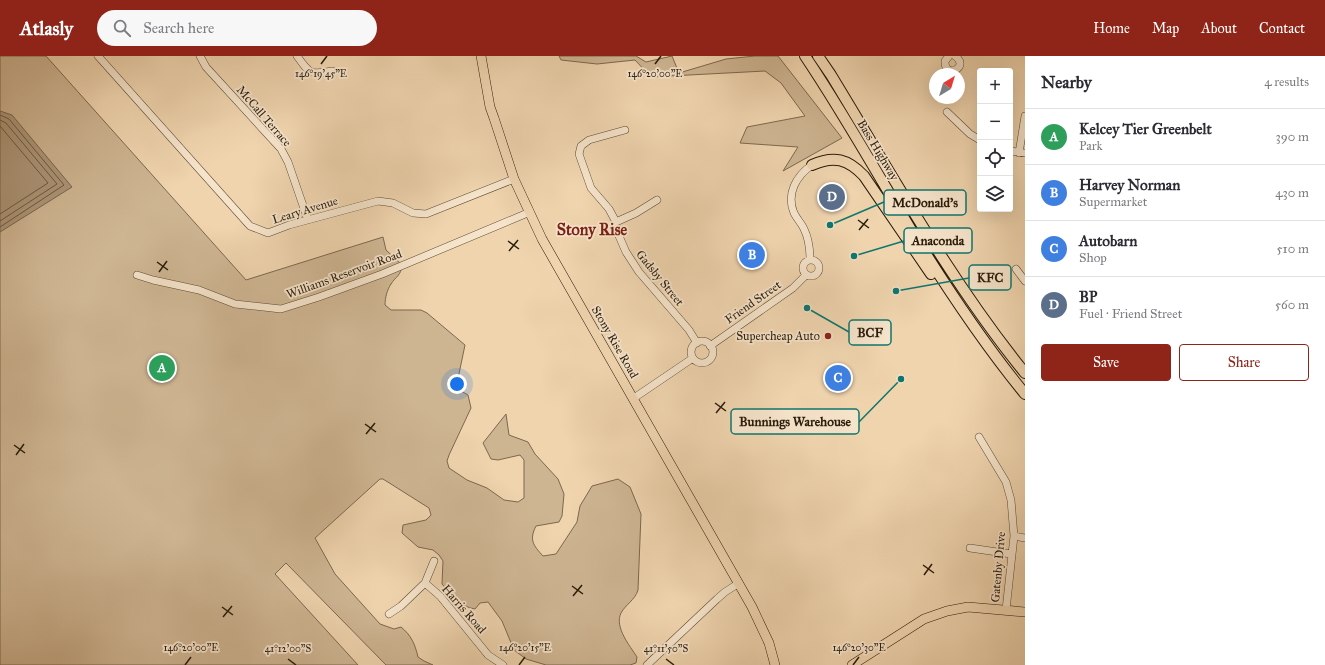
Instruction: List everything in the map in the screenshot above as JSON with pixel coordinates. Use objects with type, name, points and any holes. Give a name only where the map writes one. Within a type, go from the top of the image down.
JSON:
[{"type":"highway","name":"Bass Highway","points":[[805,56],[859,142],[915,236],[966,315],[996,358],[1025,394]]},
{"type":"highway","name":"Bass Highway","points":[[818,56],[975,307],[1025,373]]},
{"type":"highway","points":[[812,165],[822,160],[835,160],[844,161],[857,169],[864,176],[932,275],[966,315]]},
{"type":"main road","name":"Stony Rise Road","points":[[481,56],[490,107],[514,179],[542,239],[739,583],[762,627],[769,643],[775,665]]},
{"type":"main road","points":[[852,665],[924,619],[947,611],[968,608],[1025,612]]},
{"type":"main road","name":"Stony Rise Road","points":[[762,627],[770,665]]},
{"type":"street","name":"Leary Avenue","points":[[98,56],[250,226],[268,233],[288,225],[378,201],[393,203],[413,213],[426,214],[514,179]]},
{"type":"street","name":"McCall Terrace","points":[[200,56],[206,67],[281,149],[288,162],[308,220]]},
{"type":"street","points":[[297,56],[310,72],[317,74],[332,71]]},
{"type":"street","points":[[949,56],[944,64],[946,68],[951,71],[958,69],[960,64],[959,57]]},
{"type":"street","points":[[946,112],[970,134],[977,138]]},
{"type":"street","points":[[1022,153],[1025,116]]},
{"type":"street","name":"Gadsby Street","points":[[625,130],[589,140],[581,146],[579,154],[592,188],[609,209],[616,222],[619,236],[626,252],[639,272],[690,330],[697,343]]},
{"type":"street","points":[[810,260],[809,243],[804,228],[794,214],[791,202],[792,190],[802,171],[812,165]]},
{"type":"street","points":[[616,222],[657,200]]},
{"type":"street","name":"Williams Reservoir Road","points":[[137,275],[152,280],[199,290],[235,304],[282,309],[382,274],[530,212]]},
{"type":"street","points":[[810,260],[817,263],[819,270],[815,275],[809,276],[806,275],[803,270],[803,265],[810,260]]},
{"type":"street","points":[[1016,269],[1025,281]]},
{"type":"street","name":"Friend Street","points":[[710,346],[792,288],[806,275]]},
{"type":"street","points":[[704,342],[710,346],[712,355],[708,361],[705,363],[698,362],[692,358],[692,348],[697,343],[704,342]]},
{"type":"street","points":[[634,398],[692,358]]},
{"type":"street","name":"Gatenby Drive","points":[[979,437],[1010,490],[1014,536],[1006,610]]},
{"type":"street","points":[[1014,536],[1025,538]]},
{"type":"street","points":[[970,548],[1011,554]]},
{"type":"street","points":[[425,583],[434,561]]},
{"type":"street","name":"Harris Road","points":[[389,614],[401,606],[425,583],[440,596],[488,655],[503,665]]},
{"type":"street","points":[[647,665],[717,599],[739,583]]},
{"type":"shaded area","points":[[0,56],[46,56],[246,280],[383,237],[386,250],[402,265],[399,274],[388,289],[385,305],[391,310],[421,310],[427,313],[465,345],[456,388],[468,395],[471,408],[449,455],[447,461],[449,468],[467,480],[487,488],[504,500],[518,502],[524,498],[524,460],[520,455],[498,460],[491,459],[483,443],[506,414],[509,435],[528,442],[535,454],[558,479],[564,494],[562,516],[559,522],[536,526],[534,531],[533,542],[543,556],[556,554],[577,522],[580,506],[592,486],[618,479],[630,487],[641,514],[638,590],[635,597],[625,607],[619,618],[621,630],[637,657],[636,663],[630,665],[546,665],[526,659],[514,650],[502,621],[488,602],[480,603],[475,609],[461,603],[442,584],[443,561],[439,555],[433,550],[418,547],[402,533],[403,525],[426,520],[431,515],[429,508],[383,479],[380,479],[315,538],[335,574],[380,624],[394,629],[401,627],[412,640],[418,657],[433,665],[386,665],[286,563],[275,574],[358,665],[0,665]]},
{"type":"shaded area","points":[[559,56],[636,56],[646,62],[672,56],[679,73],[726,59],[755,56],[778,56],[842,138],[783,171],[798,147],[740,143],[747,127],[805,116],[781,83],[765,71],[651,77],[635,60],[597,64],[561,60]]},
{"type":"water","points":[[0,111],[12,115],[72,187],[0,232]]},
{"type":"place","name":"BP","points":[[832,197]]},
{"type":"place","name":"McDonald's","points":[[830,225]]},
{"type":"place","name":"Harvey Norman","points":[[752,255]]},
{"type":"place","name":"Anaconda","points":[[854,256]]},
{"type":"place","name":"KFC","points":[[896,291]]},
{"type":"place","name":"BCF","points":[[807,308]]},
{"type":"place","name":"Supercheap Auto","points":[[828,336]]},
{"type":"place","name":"Kelcey Tier Greenbelt","points":[[162,368]]},
{"type":"place","name":"Autobarn","points":[[838,378]]},
{"type":"place","name":"Bunnings Warehouse","points":[[901,379]]},
{"type":"district","name":"Stony Rise","points":[[592,229]]}]
